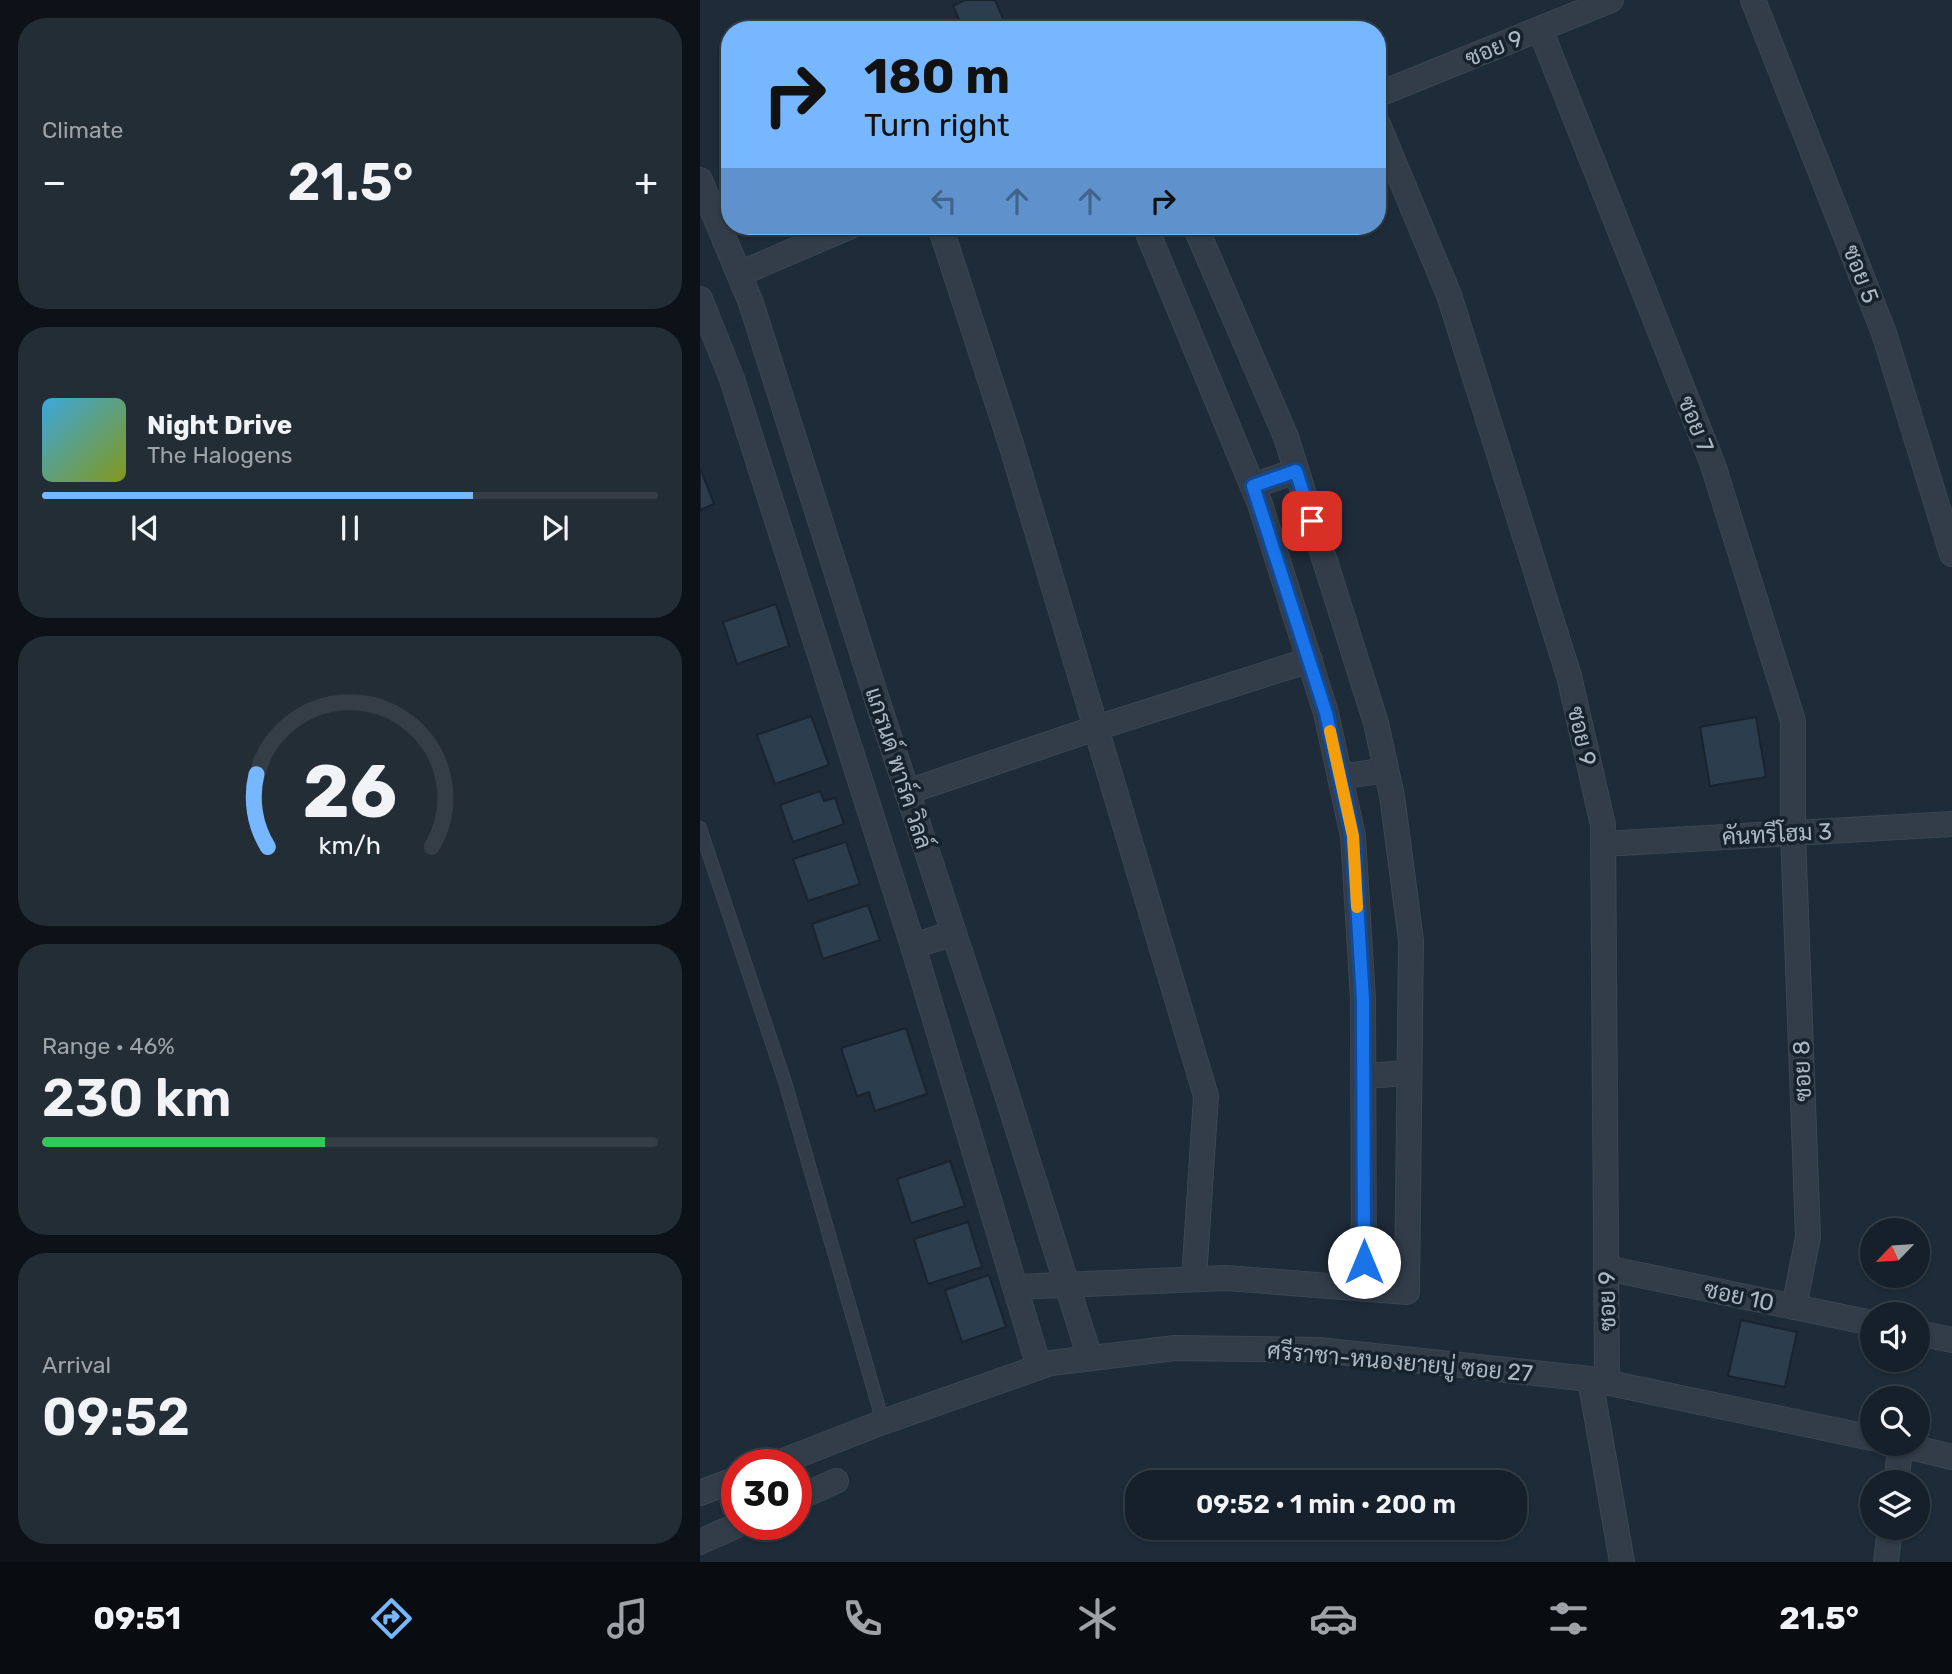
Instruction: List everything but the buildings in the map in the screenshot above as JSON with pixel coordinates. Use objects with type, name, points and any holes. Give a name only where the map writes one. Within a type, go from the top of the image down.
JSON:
[{"type":"street","name":"ซอย 9","points":[[1386,91],[1611,0]]},
{"type":"street","name":"ซอย 5","points":[[1753,0],[1884,333],[1952,554]]},
{"type":"street","name":"ซอย 7","points":[[1540,29],[1717,478],[1793,720],[1793,833]]},
{"type":"street","name":"ซอย 9","points":[[1386,144],[1449,295],[1565,663],[1603,825],[1606,1268],[1598,1381],[1622,1562]]},
{"type":"street","name":"แกรนด์ พาร์ค วิลล์","points":[[700,180],[721,217]]},
{"type":"street","name":"แกรนด์ พาร์ค วิลล์","points":[[728,235],[1090,1359]]},
{"type":"street","points":[[739,274],[830,235]]},
{"type":"street","points":[[943,235],[1011,444],[1206,1096],[1194,1279]]},
{"type":"street","points":[[1148,235],[1253,486],[1326,713],[1353,836],[1363,1000],[1364,1289]]},
{"type":"street","points":[[1015,1287],[1226,1278],[1407,1292],[1411,940],[1386,770],[1376,723],[1286,437],[1199,235]]},
{"type":"street","name":"แกรนด์ พาร์ค วิลล์","points":[[700,299],[732,379],[913,946],[1039,1367]]},
{"type":"street","points":[[732,379],[772,367]]},
{"type":"street","points":[[1253,486],[1296,471]]},
{"type":"street","points":[[823,667],[862,653]]},
{"type":"street","points":[[907,792],[1096,727],[1310,660]]},
{"type":"street","points":[[1339,777],[1386,770]]},
{"type":"street","name":"คันทรีโฮม 3","points":[[1603,844],[1952,824]]},
{"type":"street","name":"ซอย 8","points":[[1793,833],[1808,1237],[1794,1307]]},
{"type":"street","points":[[913,946],[954,933]]},
{"type":"street","points":[[1363,1076],[1409,1073]]},
{"type":"street","name":"ซอย 10","points":[[1606,1268],[1860,1321]]},
{"type":"street","points":[[1930,1335],[1952,1340]]},
{"type":"street","name":"ศรีราชา-หนองยายบู่ ซอย 27","points":[[812,1450],[1051,1363],[1175,1348],[1319,1350],[1598,1381],[1860,1436]]},
{"type":"street","points":[[1930,1452],[1952,1457]]},
{"type":"street","points":[[812,1492],[836,1481]]},
{"type":"street","points":[[700,1493],[721,1485]]},
{"type":"street","points":[[700,1542],[721,1533]]},
{"type":"street","points":[[1886,1562],[1889,1540]]},
{"type":"lane","points":[[700,828],[785,1082],[883,1422]]},
{"type":"slow traffic","points":[[1330,731],[1353,836],[1357,907]]},
{"type":"route","points":[[1312,521],[1296,471],[1253,486],[1326,713],[1353,836],[1363,1000],[1364,1262]]}]
